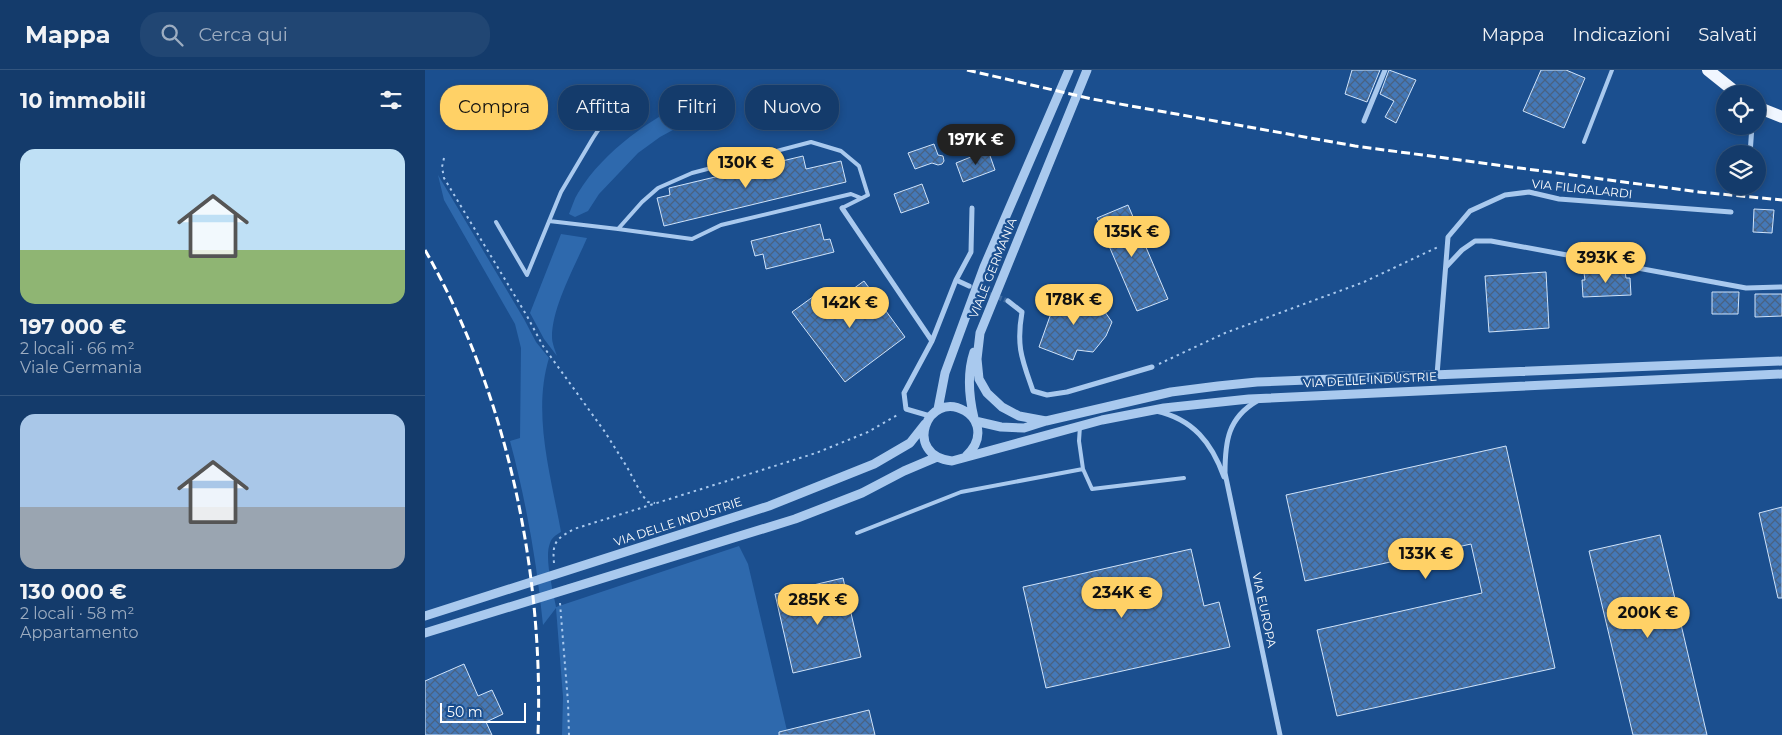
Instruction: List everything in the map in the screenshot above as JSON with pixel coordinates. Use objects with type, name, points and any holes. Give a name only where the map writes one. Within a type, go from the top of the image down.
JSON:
[{"type":"main road","points":[[1708,70],[1727,85]]},
{"type":"main road","points":[[1766,111],[1782,117]]},
{"type":"street","name":"VIALE GERMANIA","points":[[1069,415],[1046,421],[1019,416],[1002,407],[987,393],[979,379],[977,358],[980,333],[1087,70]]},
{"type":"street","points":[[1363,121],[1385,70]]},
{"type":"street","name":"VIALE GERMANIA","points":[[939,409],[945,373],[984,267],[1068,74]]},
{"type":"street","name":"VIA FILIGALARDI","points":[[1437,375],[1449,237],[1470,211],[1505,195],[1529,192],[1559,199],[1731,212]]},
{"type":"street","points":[[842,208],[932,341]]},
{"type":"street","points":[[930,416],[906,409],[904,393],[932,341],[956,280],[971,252],[973,208]]},
{"type":"street","points":[[1446,268],[1461,250],[1475,241],[1491,241],[1746,288],[1782,287]]},
{"type":"street","points":[[956,280],[969,286]]},
{"type":"street","points":[[1008,301],[1022,312],[1018,333],[1020,355],[1033,391],[1047,395],[1067,392],[1152,366]]},
{"type":"street","points":[[980,333],[971,360],[969,383],[970,402],[974,420],[978,435],[976,443],[972,451],[966,456],[951,461],[937,457],[927,446],[924,440],[925,424],[930,416],[939,409],[954,407],[968,413],[974,420],[1001,427],[1024,428],[1046,421]]},
{"type":"street","name":"VIA DELLE INDUSTRIE","points":[[1069,415],[1171,392],[1257,382],[1782,361]]},
{"type":"street","name":"VIA DELLE INDUSTRIE","points":[[966,456],[1080,426],[1152,410],[1205,402],[1782,374]]},
{"type":"street","name":"VIA EUROPA","points":[[1262,398],[1244,410],[1233,424],[1229,433],[1225,458],[1228,489],[1280,735]]},
{"type":"street","name":"VIA EUROPA","points":[[1152,410],[1177,417],[1194,428],[1215,456],[1228,489]]},
{"type":"street","name":"VIA DELLE INDUSTRIE","points":[[425,616],[769,506],[875,464],[910,442],[925,424]]},
{"type":"street","points":[[425,633],[795,520],[862,493],[903,471],[937,457]]},
{"type":"lane","points":[[1584,142],[1613,70]]},
{"type":"lane","points":[[496,222],[527,275],[561,192],[598,130]]},
{"type":"lane","points":[[618,229],[642,202],[658,188],[691,173],[811,142],[841,151],[859,166],[868,195],[842,208]]},
{"type":"lane","points":[[549,221],[691,238],[721,225],[832,198],[851,194],[861,198]]},
{"type":"lane","points":[[1080,426],[1079,441],[1083,469],[1092,489],[1184,478]]},
{"type":"lane","points":[[857,533],[961,492],[1083,469]]},
{"type":"path","points":[[444,158],[442,172],[444,178],[543,346],[581,396],[613,444],[642,495],[649,502],[658,502]]},
{"type":"path","points":[[1152,366],[1225,333],[1364,282],[1448,242]]},
{"type":"shaded area","points":[[659,117],[659,130],[673,130],[638,153],[599,194],[588,211],[575,217],[569,214],[577,195],[602,162],[640,130],[649,130],[649,124]]},
{"type":"shaded area","points":[[438,175],[536,342],[549,358],[544,379],[542,401],[548,467],[561,532],[552,539],[548,549],[556,607],[739,546],[748,564],[788,735],[562,735],[563,697],[556,608],[543,625],[530,532],[510,441],[520,438],[521,348],[515,324],[444,200]]},
{"type":"shaded area","points":[[561,234],[587,238],[565,287],[556,313],[552,337],[557,356],[544,339],[530,313]]},
{"type":"building","points":[[1352,70],[1380,70],[1367,102],[1345,94]]},
{"type":"building","points":[[1389,70],[1416,80],[1396,123],[1385,117],[1394,101],[1380,94]]},
{"type":"building","points":[[1541,70],[1566,70],[1585,78],[1564,128],[1523,111]]},
{"type":"building","points":[[934,144],[938,155],[943,156],[944,161],[942,164],[932,163],[915,169],[908,153]]},
{"type":"building","points":[[988,150],[995,170],[963,182],[956,163]]},
{"type":"building","points":[[803,156],[806,169],[841,161],[846,182],[664,226],[657,198],[670,195],[669,188]]},
{"type":"building","points":[[922,184],[929,203],[901,213],[894,194]]},
{"type":"building","points":[[1128,205],[1168,299],[1137,311],[1097,218]]},
{"type":"building","points":[[1754,209],[1774,210],[1772,233],[1753,232]]},
{"type":"building","points":[[820,224],[824,240],[830,239],[834,252],[766,269],[763,254],[755,256],[751,241]]},
{"type":"building","points":[[1625,271],[1626,278],[1630,278],[1631,295],[1583,297],[1582,280],[1585,280],[1584,273]]},
{"type":"building","points":[[1546,272],[1549,328],[1489,332],[1485,276]]},
{"type":"building","points":[[864,281],[905,337],[845,382],[792,312],[814,296],[820,304],[841,288],[846,294]]},
{"type":"building","points":[[1060,288],[1093,301],[1092,307],[1105,312],[1112,322],[1106,336],[1093,352],[1077,350],[1073,360],[1039,347]]},
{"type":"building","points":[[1712,292],[1739,292],[1738,314],[1712,314]]},
{"type":"building","points":[[1755,294],[1782,294],[1782,316],[1755,317]]},
{"type":"building","points":[[1506,446],[1555,668],[1337,716],[1317,630],[1482,593],[1471,544],[1305,581],[1286,495]]},
{"type":"building","points":[[1782,507],[1782,598],[1778,598],[1759,513]]},
{"type":"building","points":[[1660,535],[1707,735],[1633,735],[1589,551]]},
{"type":"building","points":[[1191,549],[1204,606],[1219,602],[1230,647],[1046,688],[1023,587]]},
{"type":"building","points":[[843,578],[861,657],[793,673],[775,594]]},
{"type":"building","points":[[464,664],[478,696],[492,690],[503,714],[486,722],[492,735],[425,735],[425,681]]},
{"type":"building","points":[[869,710],[875,735],[779,735],[779,732]]},
{"type":"tunnel","points":[[969,286],[1008,301]]},
{"type":"railway","points":[[967,70],[1092,99],[1355,146],[1699,192],[1782,200]]},
{"type":"railway","points":[[425,250],[454,305],[478,363],[498,423],[515,485],[527,548],[534,611],[538,673],[538,735]]}]
